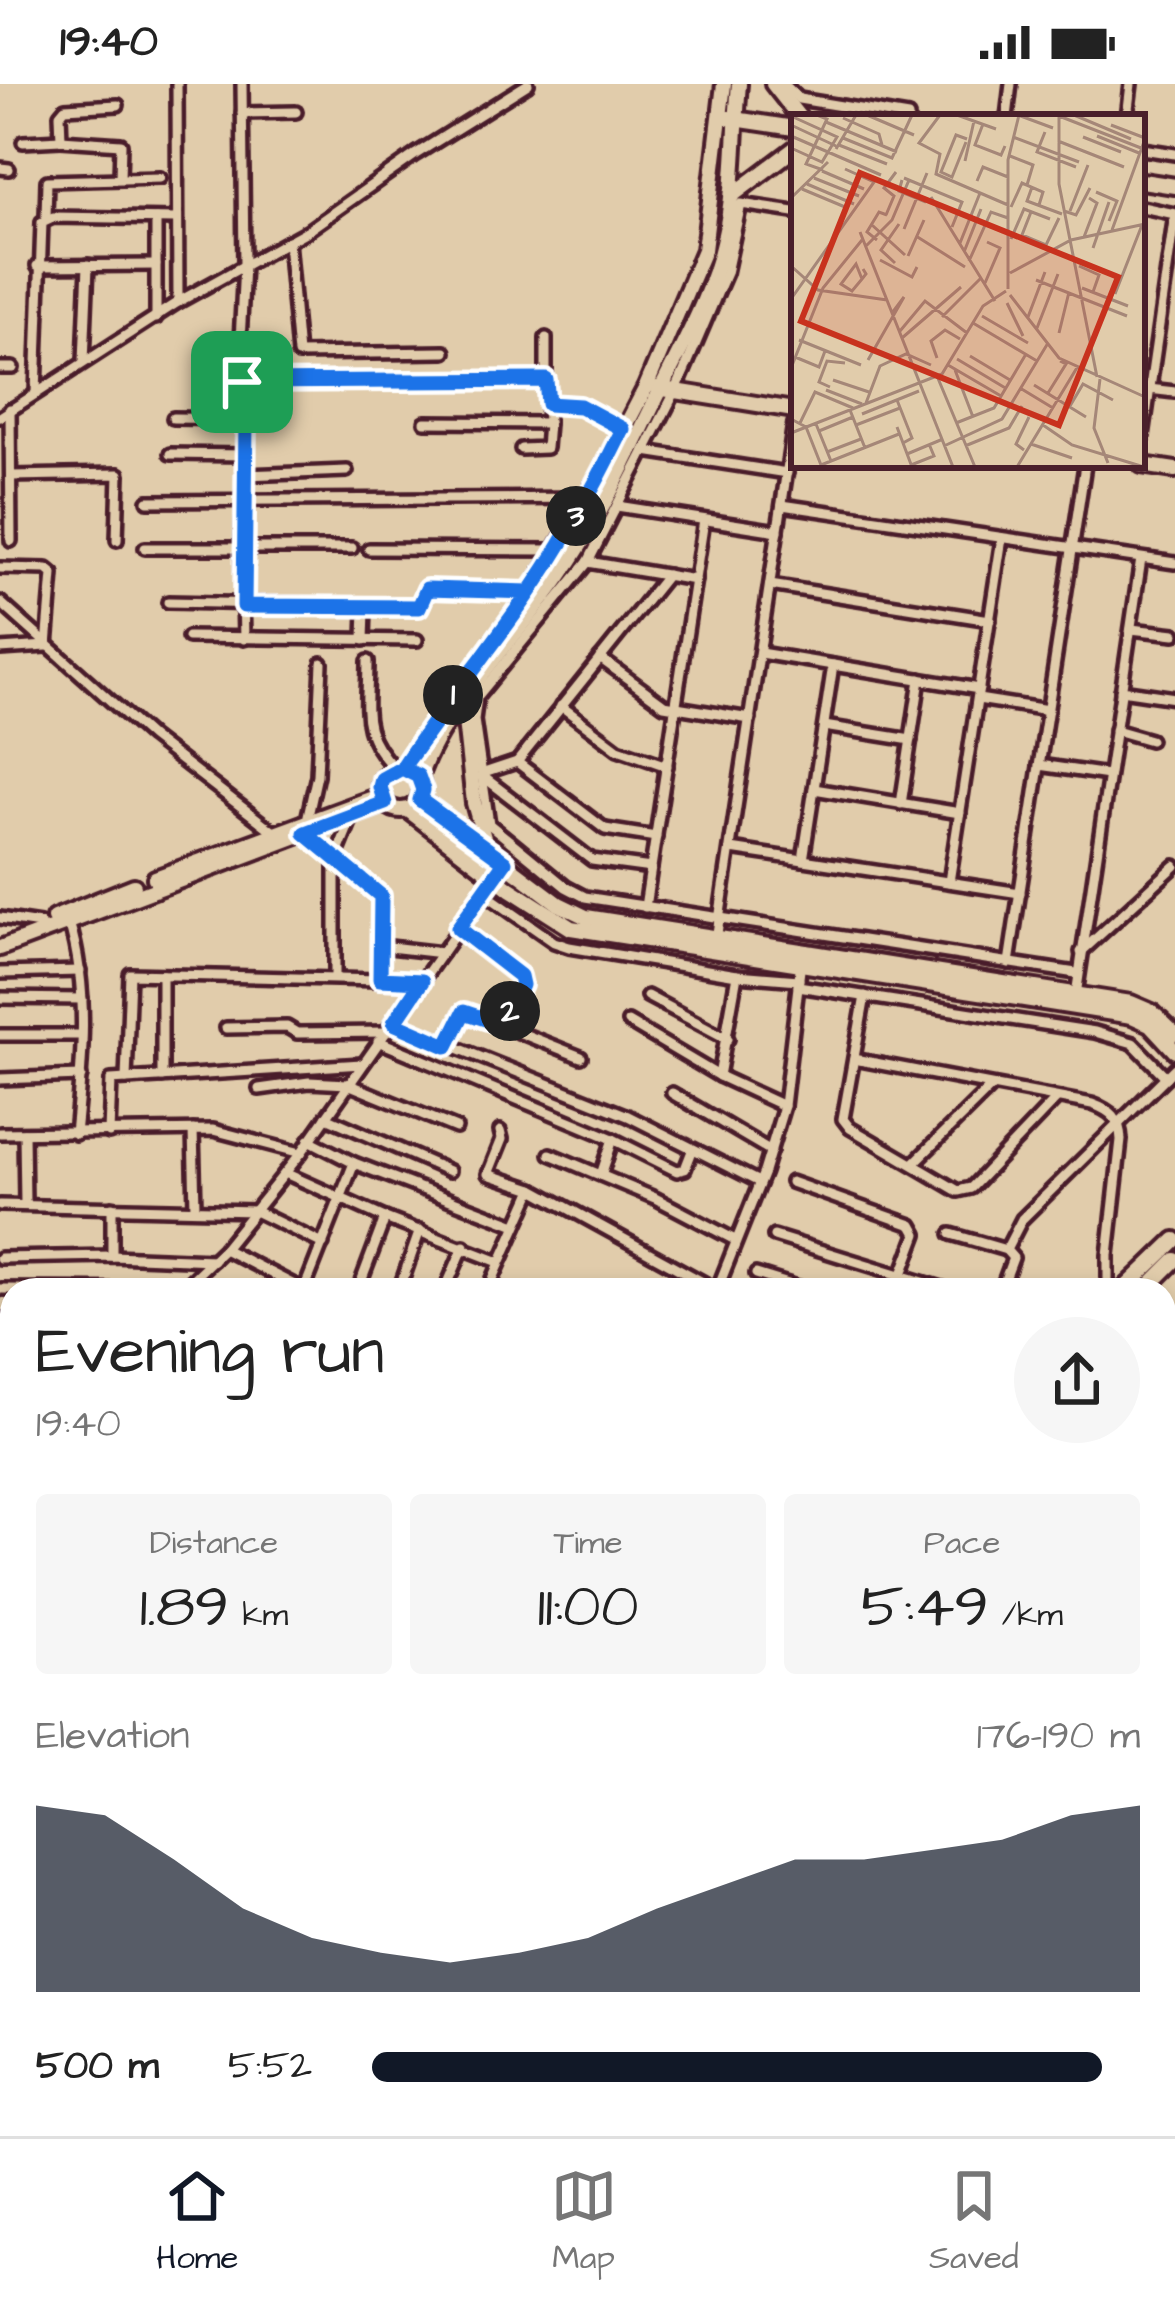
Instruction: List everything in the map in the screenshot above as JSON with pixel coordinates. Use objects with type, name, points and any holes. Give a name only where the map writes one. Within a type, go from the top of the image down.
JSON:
[{"type":"main road","points":[[414,805],[428,753],[569,564],[661,388],[718,263],[733,195],[724,84]]},
{"type":"main road","points":[[383,799],[382,779],[399,768],[530,592],[623,429],[661,388],[704,250],[728,118],[739,84]]},
{"type":"main road","points":[[773,84],[797,114]]},
{"type":"main road","points":[[728,118],[791,128]]},
{"type":"main road","points":[[733,195],[791,151]]},
{"type":"main road","points":[[1145,181],[1175,186]]},
{"type":"main road","points":[[661,388],[791,410]]},
{"type":"main road","points":[[1145,465],[1175,470]]},
{"type":"main road","points":[[463,702],[474,803],[487,848]]},
{"type":"main road","points":[[399,768],[419,778]]},
{"type":"main road","points":[[0,945],[383,799]]},
{"type":"main road","points":[[383,799],[399,811],[414,805]]},
{"type":"main road","points":[[0,945],[40,924],[274,832],[353,815],[383,799]]},
{"type":"main road","points":[[414,805],[487,848],[559,904],[586,917],[716,945]]},
{"type":"main road","points":[[414,805],[494,877],[571,928],[801,957],[1076,1001],[1140,1006],[1175,1034]]},
{"type":"main road","points":[[1076,1001],[1141,1019],[1175,1051]]},
{"type":"main road","points":[[1135,1278],[1175,1240]]},
{"type":"street","points":[[177,84],[178,302]]},
{"type":"street","points":[[242,84],[244,265],[239,360],[246,419],[244,639]]},
{"type":"street","points":[[11,541],[5,413],[178,302],[288,241],[528,84]]},
{"type":"street","points":[[784,84],[799,98],[891,114]]},
{"type":"street","points":[[1007,114],[1011,84]]},
{"type":"street","points":[[1127,114],[1132,84]]},
{"type":"street","points":[[61,140],[62,110],[118,105]]},
{"type":"street","points":[[242,112],[296,112]]},
{"type":"street","points":[[22,142],[121,144],[120,178]]},
{"type":"street","points":[[1145,149],[1175,154]]},
{"type":"street","points":[[36,393],[37,266],[47,182],[160,178]]},
{"type":"street","points":[[791,212],[741,204],[726,272],[661,388],[645,452],[588,562],[477,697],[474,720],[489,824],[577,893],[1076,973]]},
{"type":"street","points":[[1145,208],[1175,214],[1145,401]]},
{"type":"street","points":[[46,217],[176,219]]},
{"type":"street","points":[[156,219],[156,318]]},
{"type":"street","points":[[288,241],[298,354],[445,352]]},
{"type":"street","points":[[84,362],[88,265]]},
{"type":"street","points":[[37,266],[156,265]]},
{"type":"street","points":[[521,449],[546,448],[546,338]]},
{"type":"street","points":[[0,368],[13,368]]},
{"type":"street","points":[[242,382],[546,380]]},
{"type":"street","points":[[1149,388],[1175,392]]},
{"type":"street","points":[[548,404],[580,406],[623,429]]},
{"type":"street","points":[[173,418],[246,419]]},
{"type":"street","points":[[425,422],[548,423]]},
{"type":"street","points":[[716,945],[791,444]]},
{"type":"street","points":[[645,452],[787,473]]},
{"type":"street","points":[[170,454],[245,455]]},
{"type":"street","points":[[1010,963],[1085,468]]},
{"type":"street","points":[[245,476],[347,471]]},
{"type":"street","points":[[11,476],[119,475],[116,540]]},
{"type":"street","points":[[148,501],[586,498]]},
{"type":"street","points":[[782,505],[1175,563]]},
{"type":"street","points":[[617,506],[778,531]]},
{"type":"street","points":[[645,907],[704,520]]},
{"type":"street","points":[[950,882],[1002,538]]},
{"type":"street","points":[[145,548],[352,548]]},
{"type":"street","points":[[369,549],[556,550]]},
{"type":"street","points":[[1076,1001],[1076,973],[1141,559]]},
{"type":"street","points":[[588,562],[695,580]]},
{"type":"street","points":[[0,568],[52,572],[47,646]]},
{"type":"street","points":[[484,775],[518,763],[667,575]]},
{"type":"street","points":[[770,585],[990,620]]},
{"type":"street","points":[[168,602],[419,607],[427,589],[530,592]]},
{"type":"street","points":[[0,602],[151,737],[274,832]]},
{"type":"street","points":[[364,640],[365,608]]},
{"type":"street","points":[[1131,629],[1175,634]]},
{"type":"street","points":[[188,637],[417,640]]},
{"type":"street","points":[[0,649],[47,646]]},
{"type":"street","points":[[760,653],[920,680],[1048,710]]},
{"type":"street","points":[[600,658],[655,700],[675,709],[750,719]]},
{"type":"street","points":[[368,662],[370,741],[399,768]]},
{"type":"street","points":[[322,663],[317,775],[306,826],[335,859],[381,896],[380,979]]},
{"type":"street","points":[[803,860],[833,665]]},
{"type":"street","points":[[902,803],[920,680]]},
{"type":"street","points":[[1121,689],[1175,698]]},
{"type":"street","points":[[561,706],[618,748],[667,766]]},
{"type":"street","points":[[824,726],[911,740]]},
{"type":"street","points":[[1115,730],[1150,740]]},
{"type":"street","points":[[518,763],[605,830],[656,837]]},
{"type":"street","points":[[1040,765],[1108,775]]},
{"type":"street","points":[[484,775],[592,860],[651,868]]},
{"type":"street","points":[[814,789],[960,813]]},
{"type":"street","points":[[334,978],[335,859],[353,815]]},
{"type":"street","points":[[730,848],[1020,893]]},
{"type":"street","points":[[194,1278],[224,1249],[301,1153],[505,862]]},
{"type":"street","points":[[1081,952],[1175,866]]},
{"type":"street","points":[[484,893],[554,942],[569,947],[1095,1032],[1132,1043],[1166,1077]]},
{"type":"street","points":[[0,918],[40,924]]},
{"type":"street","points":[[70,922],[82,999],[75,1133]]},
{"type":"street","points":[[458,928],[521,979],[503,1025]]},
{"type":"street","points":[[380,946],[442,953]]},
{"type":"street","points":[[721,1278],[784,1106],[801,957]]},
{"type":"street","points":[[0,974],[80,971]]},
{"type":"street","points":[[126,1079],[128,979],[136,973],[422,981]]},
{"type":"street","points":[[162,975],[162,1077]]},
{"type":"street","points":[[719,1076],[737,975]]},
{"type":"street","points":[[647,996],[728,1039]]},
{"type":"street","points":[[865,996],[843,1120],[964,1192],[1056,1099]]},
{"type":"street","points":[[0,998],[82,999]]},
{"type":"street","points":[[447,1046],[464,1012],[581,1057]]},
{"type":"street","points":[[628,1022],[719,1076],[784,1106]]},
{"type":"street","points":[[226,1028],[287,1027],[297,1033],[391,1027],[628,1116],[759,1182]]},
{"type":"street","points":[[0,1035],[81,1035]]},
{"type":"street","points":[[378,1042],[679,1171],[685,1169],[692,1151]]},
{"type":"street","points":[[854,1059],[1101,1108],[1120,1124]]},
{"type":"street","points":[[109,1133],[111,1080],[362,1064]]},
{"type":"street","points":[[1006,1250],[1022,1220],[1175,1067]]},
{"type":"street","points":[[0,1079],[80,1076]]},
{"type":"street","points":[[260,1089],[309,1082],[348,1084],[456,1128]]},
{"type":"street","points":[[914,1163],[992,1086]]},
{"type":"street","points":[[672,1093],[771,1151]]},
{"type":"street","points":[[326,1117],[449,1171]]},
{"type":"street","points":[[1108,1278],[1120,1124]]},
{"type":"street","points":[[194,1130],[196,1208]]},
{"type":"street","points":[[0,1133],[213,1130],[301,1153]]},
{"type":"street","points":[[500,1131],[502,1139],[487,1173],[532,1189],[695,1278]]},
{"type":"street","points":[[24,1132],[25,1204]]},
{"type":"street","points":[[601,1174],[613,1139]]},
{"type":"street","points":[[310,1140],[354,1162],[517,1225]]},
{"type":"street","points":[[550,1154],[735,1240]]},
{"type":"street","points":[[309,1278],[354,1162]]},
{"type":"street","points":[[285,1173],[500,1262]]},
{"type":"street","points":[[791,1182],[912,1225],[917,1234],[902,1274]]},
{"type":"street","points":[[493,1278],[532,1189]]},
{"type":"street","points":[[0,1205],[255,1211],[323,1244]]},
{"type":"street","points":[[112,1208],[112,1256]]},
{"type":"street","points":[[363,1278],[386,1218]]},
{"type":"street","points":[[402,1278],[420,1230]]},
{"type":"street","points":[[951,1234],[1006,1250],[1013,1258],[1005,1278]]},
{"type":"street","points":[[774,1236],[914,1278]]},
{"type":"street","points":[[450,1278],[464,1246]]},
{"type":"street","points":[[224,1249],[281,1278]]},
{"type":"street","points":[[0,1258],[213,1261]]},
{"type":"street","points":[[756,1274],[769,1278]]},
{"type":"route","points":[[242,382],[246,419],[244,606],[419,607],[427,589],[530,592],[402,768],[382,779],[385,803],[305,833],[381,896],[380,979],[422,981],[394,1023],[447,1046],[460,1014],[466,1011],[503,1025],[522,985],[520,976],[458,928],[505,862],[420,800],[422,783],[402,768],[420,741],[530,592],[623,429],[580,406],[548,404],[546,380],[242,382]]}]
